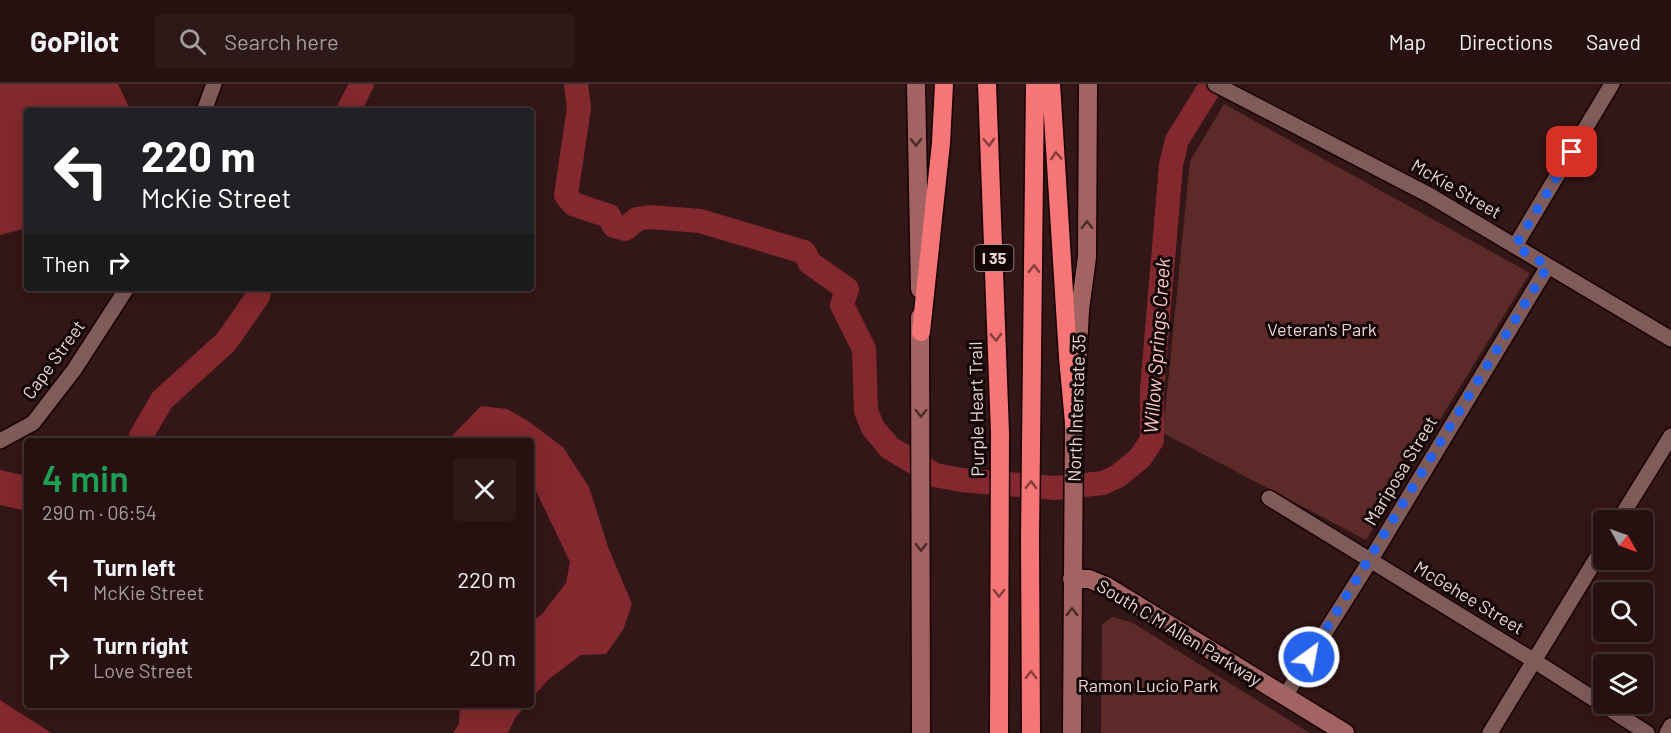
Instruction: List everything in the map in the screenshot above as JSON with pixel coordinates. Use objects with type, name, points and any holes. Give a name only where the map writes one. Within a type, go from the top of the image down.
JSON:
[{"type":"highway","points":[[921,332],[941,142],[944,84]]},
{"type":"highway","name":"Purple Heart Trail","points":[[987,84],[1000,433],[999,733]]},
{"type":"highway","name":"I 35","points":[[1032,733],[1029,538],[1035,84]]},
{"type":"highway","points":[[1051,84],[1068,357],[1075,427]]},
{"type":"main road","points":[[916,84],[921,332],[921,733]]},
{"type":"main road","name":"North Interstate 35","points":[[1072,733],[1072,543],[1080,310],[1087,256],[1088,84]]},
{"type":"main road","name":"South C M Allen Parkway","points":[[1072,579],[1089,579],[1106,586],[1345,733]]},
{"type":"street","points":[[205,108],[214,84]]},
{"type":"street","name":"McKie Street","points":[[1215,84],[1411,185],[1671,339]]},
{"type":"street","points":[[1515,246],[1612,84]]},
{"type":"street","name":"Mariposa Street","points":[[1285,696],[1370,561],[1548,266]]},
{"type":"street","name":"Cape Street","points":[[0,441],[33,423],[74,370],[125,291]]},
{"type":"street","points":[[1625,510],[1671,436]]},
{"type":"street","name":"McGehee Street","points":[[1269,498],[1533,660],[1647,733]]},
{"type":"street","points":[[1490,733],[1593,564]]},
{"type":"street","points":[[1667,733],[1671,726]]},
{"type":"green space","name":"Veteran's Park","points":[[1224,104],[1530,273],[1366,540],[1163,433],[1190,161]]},
{"type":"green space","name":"Ramon Lucio Park","points":[[1113,617],[1133,623],[1310,733],[1101,733],[1102,624]]},
{"type":"shaded area","points":[[0,84],[118,84],[130,108],[24,108],[24,229],[0,235]]},
{"type":"shaded area","points":[[481,406],[507,409],[528,421],[563,447],[589,487],[608,547],[632,604],[623,630],[606,654],[581,655],[549,679],[534,696],[534,620],[542,614],[566,583],[570,562],[534,489],[534,438],[450,438]]},
{"type":"shaded area","points":[[0,470],[24,475],[24,510],[0,505]]},
{"type":"shaded area","points":[[0,700],[50,732],[51,733],[0,733]]},
{"type":"shaded area","points":[[460,708],[523,708],[515,718],[508,733],[453,733],[459,724]]},
{"type":"waterway","name":"Willow Springs Creek","points":[[350,108],[362,84]]},
{"type":"waterway","name":"Willow Springs Creek","points":[[576,84],[579,108],[566,195],[573,204],[609,216],[614,226],[625,229],[637,219],[650,217],[700,221],[804,252],[810,263],[847,289],[842,305],[864,349],[866,411],[873,428],[890,448],[935,475],[961,480],[1055,488],[1103,483],[1118,476],[1140,458],[1152,440],[1152,389],[1171,165],[1177,140],[1207,92]]},
{"type":"waterway","name":"Willow Springs Creek","points":[[141,438],[162,400],[226,342],[259,291]]},
{"type":"route","points":[[1309,657],[1370,561],[1548,266],[1515,246],[1572,152]]}]
